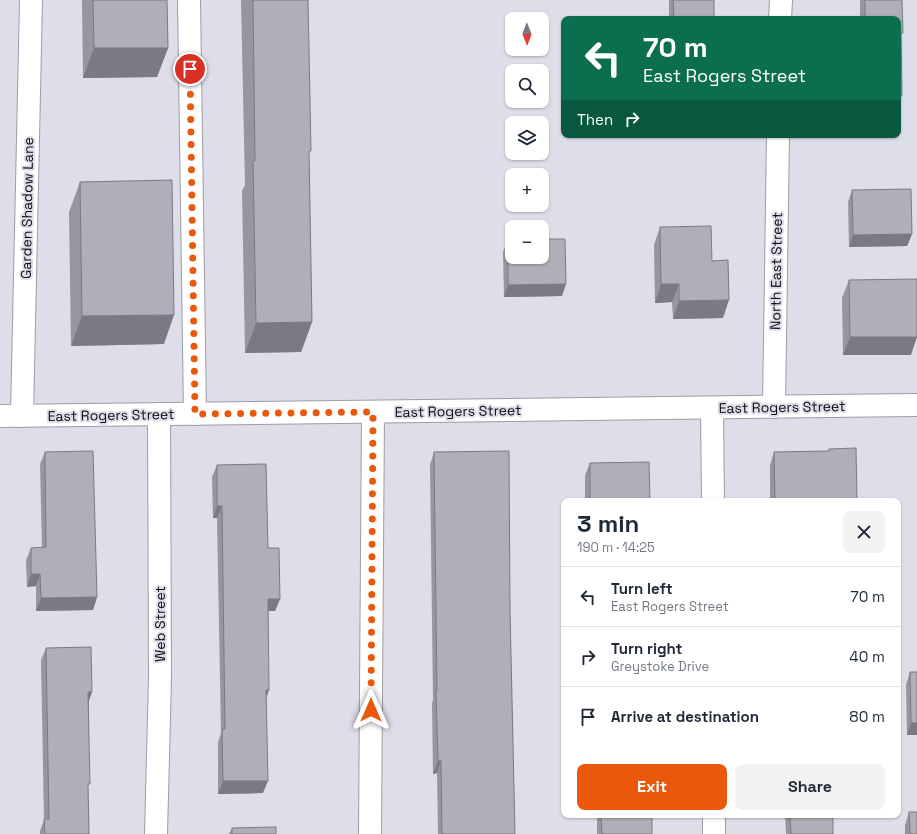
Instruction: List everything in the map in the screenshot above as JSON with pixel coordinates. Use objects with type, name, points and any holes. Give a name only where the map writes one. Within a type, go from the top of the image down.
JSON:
[{"type":"street","name":"Garden Shadow Lane","points":[[22,416],[31,0]]},
{"type":"street","points":[[189,0],[195,414]]},
{"type":"street","points":[[780,16],[781,0]]},
{"type":"street","name":"North East Street","points":[[774,407],[778,138]]},
{"type":"street","name":"East Rogers Street","points":[[0,416],[917,405]]},
{"type":"street","points":[[712,408],[712,498]]},
{"type":"street","points":[[370,834],[373,412]]},
{"type":"street","name":"Web Street","points":[[156,834],[160,678],[159,414]]},
{"type":"street","points":[[714,818],[714,834]]},
{"type":"building","points":[[93,0],[167,0],[168,48],[94,48]]},
{"type":"building","points":[[253,0],[308,0],[312,322],[256,323],[253,161],[255,161]]},
{"type":"building","points":[[673,0],[714,0],[714,16],[674,16]]},
{"type":"building","points":[[865,0],[902,0],[903,33],[901,33],[901,16],[865,16]]},
{"type":"building","points":[[901,33],[902,95],[901,95]]},
{"type":"building","points":[[172,180],[174,315],[82,316],[80,182]]},
{"type":"building","points":[[911,189],[912,234],[853,235],[852,190]]},
{"type":"building","points":[[711,226],[712,261],[728,260],[729,300],[679,301],[679,284],[661,284],[660,227]]},
{"type":"building","points":[[549,239],[565,239],[566,284],[508,285],[508,264],[549,264]]},
{"type":"building","points":[[917,279],[917,337],[850,337],[849,280]]},
{"type":"building","points":[[856,448],[857,498],[775,498],[774,452],[829,451],[829,449]]},
{"type":"building","points":[[93,451],[97,597],[41,598],[40,574],[31,574],[31,548],[46,547],[45,452]]},
{"type":"building","points":[[509,451],[510,610],[515,834],[442,834],[441,761],[438,761],[436,691],[434,452]]},
{"type":"building","points":[[649,462],[650,498],[590,498],[590,463]]},
{"type":"building","points":[[266,464],[268,548],[279,548],[280,599],[268,599],[269,690],[266,690],[268,781],[223,781],[222,730],[225,729],[222,506],[217,506],[217,465]]},
{"type":"building","points":[[91,647],[92,692],[88,692],[90,784],[88,784],[89,834],[45,834],[44,819],[49,819],[46,648]]},
{"type":"building","points":[[910,672],[917,672],[917,723],[911,723]]},
{"type":"building","points":[[909,812],[917,812],[917,834],[910,834]]},
{"type":"building","points":[[601,818],[652,818],[652,834],[602,834]]},
{"type":"building","points":[[790,818],[833,818],[833,834],[791,834]]},
{"type":"building","points":[[276,827],[276,834],[232,834],[232,828]]},
{"type":"route","points":[[190,69],[195,414],[373,412],[371,710]]}]
